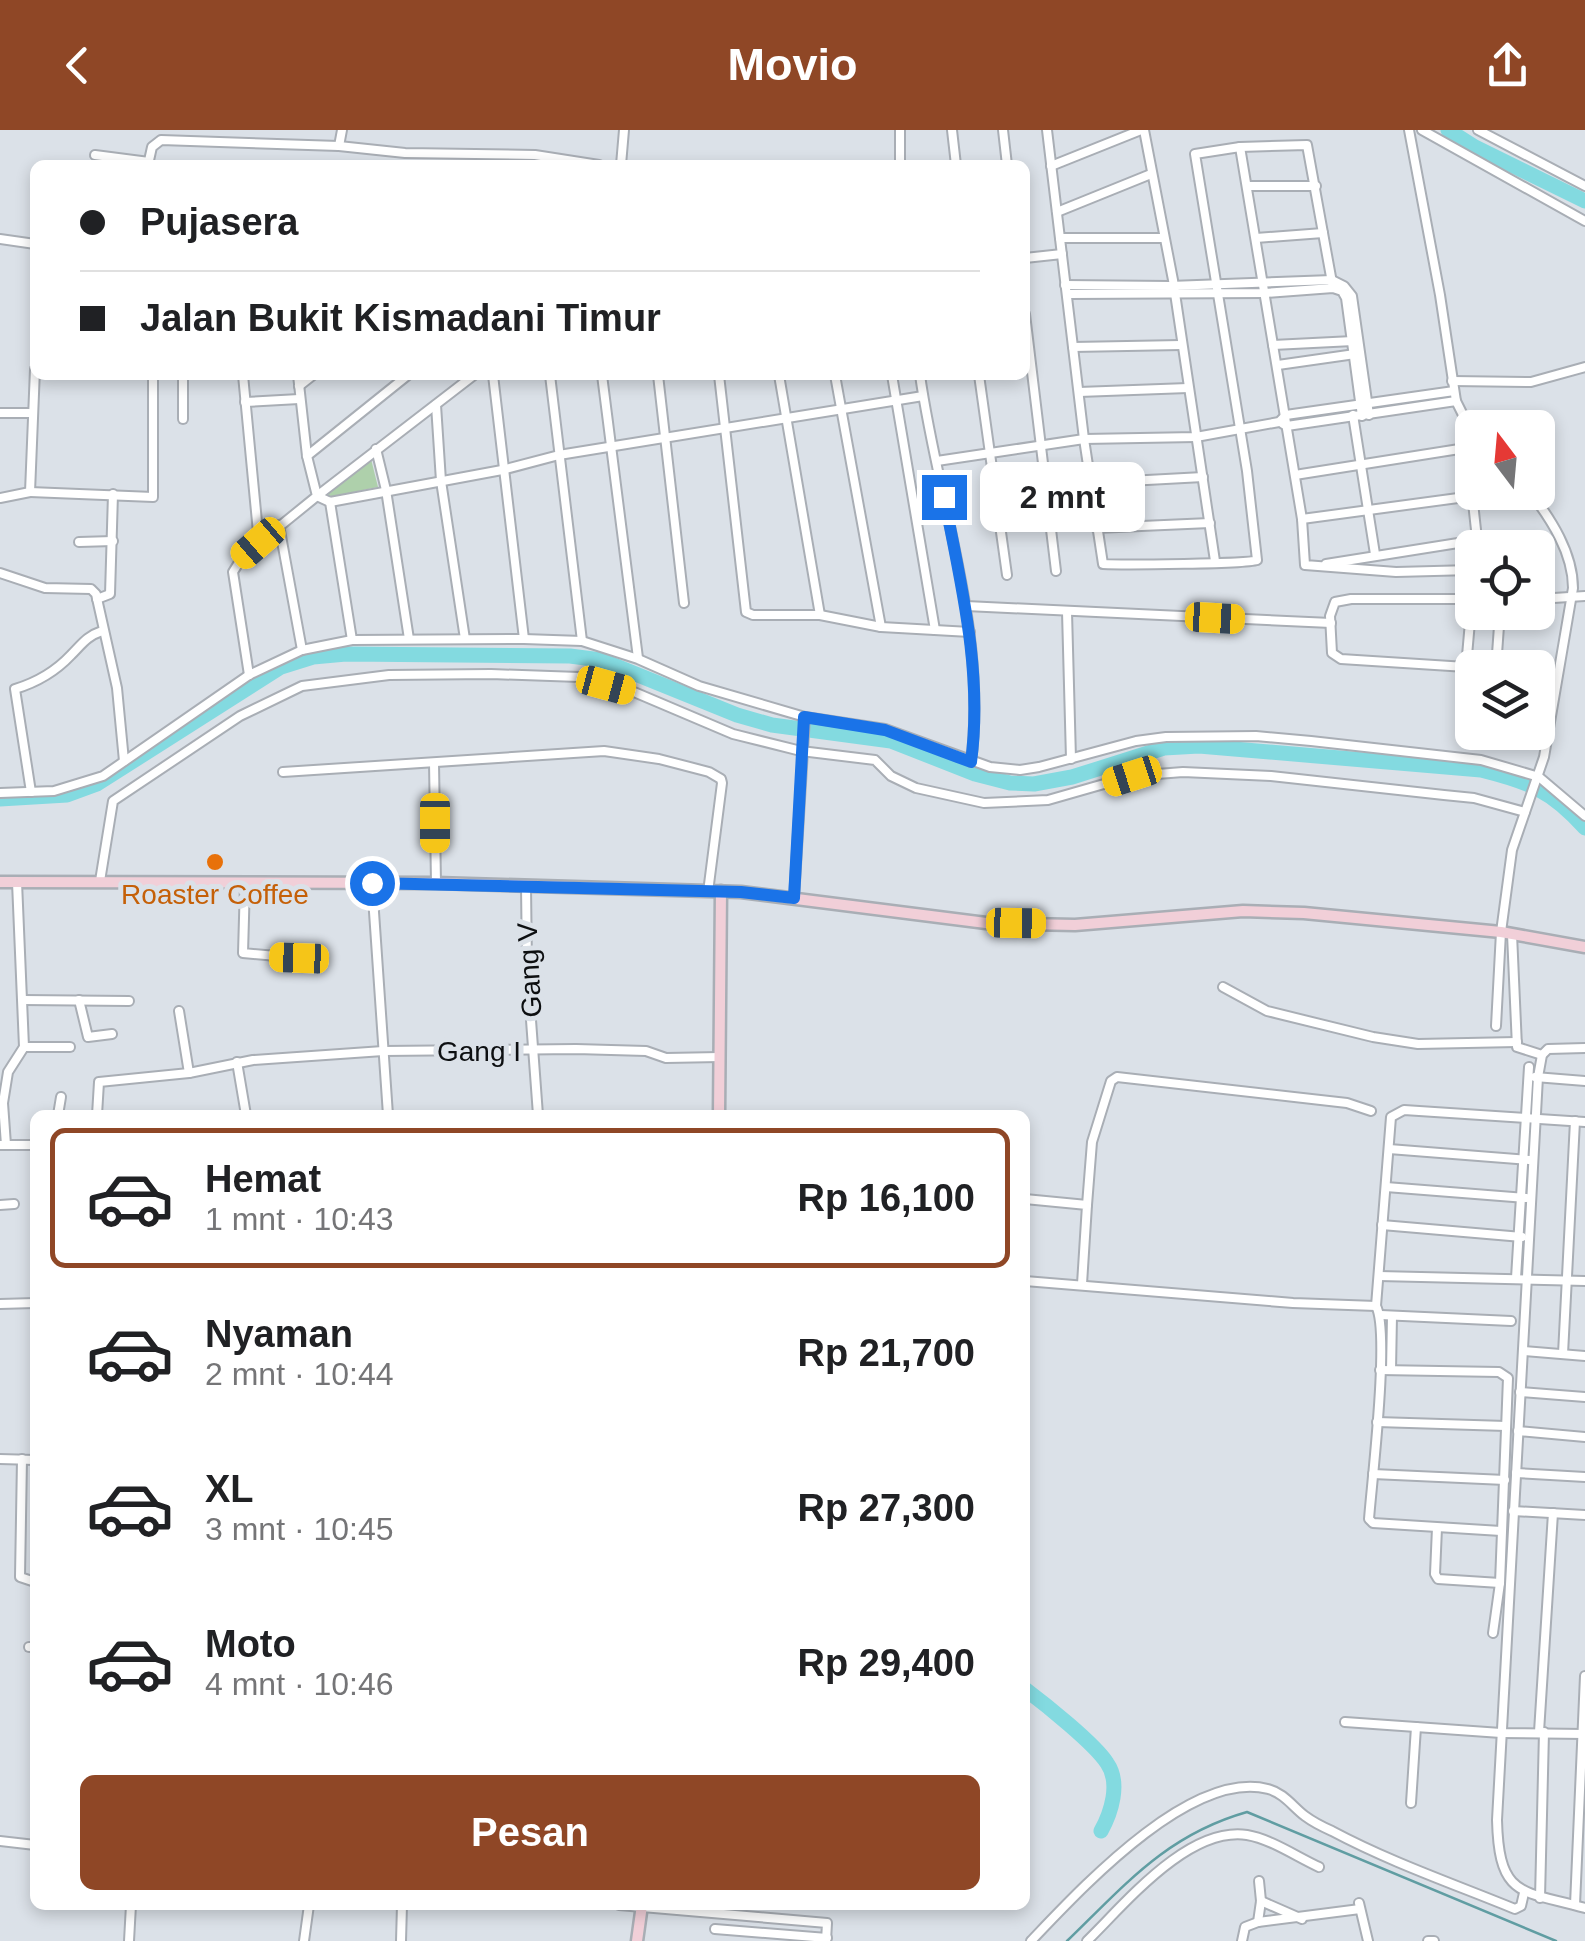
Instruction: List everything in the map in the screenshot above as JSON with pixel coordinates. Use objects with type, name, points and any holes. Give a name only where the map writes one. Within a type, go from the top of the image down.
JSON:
[{"type":"main road","points":[[0,882],[436,883],[722,891],[986,922],[1075,925],[1243,911],[1304,913],[1507,933],[1585,948]]},
{"type":"main road","points":[[719,1110],[722,891]]},
{"type":"main road","points":[[638,1941],[642,1910]]},
{"type":"street","points":[[248,130],[248,143]]},
{"type":"street","points":[[340,146],[342,130]]},
{"type":"street","points":[[621,160],[624,130]]},
{"type":"street","points":[[900,130],[900,160]]},
{"type":"street","points":[[952,130],[955,160]]},
{"type":"street","points":[[1003,130],[1006,160]]},
{"type":"street","points":[[1047,130],[1100,560],[1108,564],[1251,564],[1257,560],[1247,471],[1195,157],[1199,152],[1308,145],[1333,284],[1346,298],[1356,341],[1361,416]]},
{"type":"street","points":[[1052,166],[1142,130],[1174,290],[1215,561]]},
{"type":"street","points":[[1409,130],[1452,381],[1461,410]]},
{"type":"street","points":[[1422,130],[1585,221]]},
{"type":"street","points":[[1478,130],[1585,186]]},
{"type":"street","points":[[150,160],[152,147],[161,140],[340,146],[534,160]]},
{"type":"street","points":[[1240,148],[1295,474],[1305,565],[1396,572],[1455,570]]},
{"type":"street","points":[[95,155],[129,160]]},
{"type":"street","points":[[1057,212],[1152,174]]},
{"type":"street","points":[[1247,186],[1316,186]]},
{"type":"street","points":[[1256,238],[1323,233]]},
{"type":"street","points":[[1060,238],[1164,238]]},
{"type":"street","points":[[0,239],[30,243]]},
{"type":"street","points":[[1030,257],[1062,254]]},
{"type":"street","points":[[1066,289],[1264,289],[1333,284]]},
{"type":"street","points":[[1273,345],[1356,341]]},
{"type":"street","points":[[1356,341],[1360,464],[1375,554]]},
{"type":"street","points":[[1074,347],[1181,345]]},
{"type":"street","points":[[1278,365],[1355,354]]},
{"type":"street","points":[[1030,355],[1056,571]]},
{"type":"street","points":[[1452,381],[1531,382],[1585,367]]},
{"type":"street","points":[[30,492],[34,380]]},
{"type":"street","points":[[0,498],[30,492],[153,496],[153,380]]},
{"type":"street","points":[[183,380],[183,420]]},
{"type":"street","points":[[243,380],[258,543]]},
{"type":"street","points":[[298,380],[307,456],[317,496]]},
{"type":"street","points":[[299,386],[307,380]]},
{"type":"street","points":[[307,456],[402,380]]},
{"type":"street","points":[[249,675],[232,572],[243,556],[468,380]]},
{"type":"street","points":[[493,380],[524,640]]},
{"type":"street","points":[[550,380],[582,642]]},
{"type":"street","points":[[602,380],[638,659]]},
{"type":"street","points":[[658,380],[684,603]]},
{"type":"street","points":[[720,380],[744,606],[753,615],[820,615],[881,627],[970,632]]},
{"type":"street","points":[[780,380],[820,615]]},
{"type":"street","points":[[836,380],[881,627]]},
{"type":"street","points":[[893,380],[935,630]]},
{"type":"street","points":[[921,380],[970,632],[976,726],[971,762]]},
{"type":"street","points":[[980,380],[1007,575]]},
{"type":"street","points":[[1079,392],[1188,388]]},
{"type":"street","points":[[317,496],[330,502],[502,470],[558,455],[923,396]]},
{"type":"street","points":[[937,460],[1084,439],[1196,436],[1360,404],[1455,396]]},
{"type":"street","points":[[1284,421],[1361,416],[1455,396]]},
{"type":"street","points":[[245,402],[299,399]]},
{"type":"street","points":[[436,405],[441,481],[465,639]]},
{"type":"street","points":[[0,413],[32,413]]},
{"type":"street","points":[[376,449],[409,639]]},
{"type":"street","points":[[1295,474],[1455,449]]},
{"type":"street","points":[[1090,482],[1202,477]]},
{"type":"street","points":[[97,598],[110,594],[114,494]]},
{"type":"street","points":[[1302,519],[1455,498]]},
{"type":"street","points":[[330,502],[352,640]]},
{"type":"street","points":[[1496,1026],[1512,850],[1538,780],[1572,598],[1570,565],[1542,510]]},
{"type":"street","points":[[279,524],[302,650]]},
{"type":"street","points":[[1096,528],[1210,524]]},
{"type":"street","points":[[78,542],[113,541]]},
{"type":"street","points":[[1316,566],[1375,554],[1455,546]]},
{"type":"street","points":[[1394,552],[1396,572]]},
{"type":"street","points":[[0,573],[45,588],[91,589],[97,598],[117,688],[124,761]]},
{"type":"street","points":[[1555,598],[1585,596]]},
{"type":"street","points":[[1455,599],[1342,600],[1332,606],[1331,623],[1332,649],[1341,659],[1455,666]]},
{"type":"street","points":[[966,606],[1331,623]]},
{"type":"street","points":[[1067,612],[1071,759]]},
{"type":"street","points":[[31,792],[13,690],[42,679],[80,642],[102,631]]},
{"type":"street","points":[[0,793],[73,788],[109,773],[249,675],[302,650],[352,640],[465,639],[582,642],[804,722],[885,730],[971,762],[1020,770],[1147,739],[1256,736],[1482,760],[1538,780],[1585,816]]},
{"type":"street","points":[[100,881],[113,801],[240,716],[280,694],[316,682],[389,676],[579,678],[634,692],[714,728],[875,760],[891,776],[916,788],[984,803],[1048,800],[1132,776],[1182,772],[1271,776],[1527,807]]},
{"type":"street","points":[[794,898],[804,722]]},
{"type":"street","points":[[282,772],[604,752],[659,759],[709,772],[722,784],[708,892]]},
{"type":"street","points":[[434,762],[436,883]]},
{"type":"street","points":[[17,882],[24,1047],[8,1072],[2,1103],[3,1145],[30,1145]]},
{"type":"street","points":[[245,883],[246,956],[299,958]]},
{"type":"street","points":[[372,883],[388,1110]]},
{"type":"street","name":"Gang V","points":[[526,886],[538,1110]]},
{"type":"street","points":[[1507,933],[1517,1042],[1522,1050],[1542,1055]]},
{"type":"street","points":[[1222,987],[1267,1011],[1373,1037],[1418,1044],[1517,1042]]},
{"type":"street","points":[[23,1000],[129,1001]]},
{"type":"street","points":[[79,1000],[88,1037],[112,1034]]},
{"type":"street","points":[[179,1011],[188,1072]]},
{"type":"street","points":[[24,1047],[70,1047]]},
{"type":"street","points":[[1529,1160],[1526,1118],[1533,1077],[1542,1055],[1552,1047],[1585,1048]]},
{"type":"street","name":"Gang I","points":[[97,1110],[99,1082],[237,1062],[384,1050],[646,1051],[666,1058],[720,1057]]},
{"type":"street","points":[[237,1062],[245,1110]]},
{"type":"street","points":[[1529,1066],[1537,1119],[1526,1198],[1527,1278],[1501,1733],[1499,1853],[1504,1870],[1524,1894],[1585,1908]]},
{"type":"street","points":[[1082,1284],[1092,1142],[1109,1088],[1117,1077],[1347,1103],[1371,1110]]},
{"type":"street","points":[[1533,1077],[1585,1081]]},
{"type":"street","points":[[59,1110],[61,1097]]},
{"type":"street","points":[[1376,1306],[1391,1117],[1398,1110],[1580,1122],[1563,1354]]},
{"type":"street","points":[[1389,1149],[1529,1160]]},
{"type":"street","points":[[1386,1188],[1526,1198]]},
{"type":"street","points":[[1030,1199],[1087,1205]]},
{"type":"street","points":[[0,1205],[14,1204]]},
{"type":"street","points":[[1382,1225],[1524,1238]]},
{"type":"street","points":[[1516,1278],[1524,1238]]},
{"type":"street","points":[[1378,1276],[1585,1281]]},
{"type":"street","points":[[1030,1281],[1376,1306],[1386,1316],[1390,1370]]},
{"type":"street","points":[[0,1304],[30,1303]]},
{"type":"street","points":[[1386,1316],[1511,1321]]},
{"type":"street","points":[[1386,1316],[1371,1521],[1502,1531]]},
{"type":"street","points":[[1522,1351],[1585,1356]]},
{"type":"street","points":[[1380,1370],[1505,1374],[1505,1480],[1500,1583],[1493,1633]]},
{"type":"street","points":[[1520,1392],[1585,1397]]},
{"type":"street","points":[[1376,1422],[1506,1426]]},
{"type":"street","points":[[1518,1431],[1585,1437]]},
{"type":"street","points":[[0,1459],[30,1460]]},
{"type":"street","points":[[22,1460],[20,1576],[30,1580]]},
{"type":"street","points":[[1516,1473],[1585,1477]]},
{"type":"street","points":[[1374,1474],[1505,1480]]},
{"type":"street","points":[[1513,1511],[1585,1515]]},
{"type":"street","points":[[1540,1898],[1541,1732],[1553,1514]]},
{"type":"street","points":[[1437,1528],[1438,1579],[1500,1583]]},
{"type":"street","points":[[1575,1905],[1585,1676]]},
{"type":"street","points":[[1345,1722],[1501,1733],[1583,1734]]},
{"type":"street","points":[[1411,1803],[1416,1727]]},
{"type":"street","points":[[1031,1941],[1086,1883],[1149,1831],[1202,1800],[1252,1788],[1274,1791],[1305,1816],[1344,1837],[1515,1909],[1521,1906],[1524,1894]]},
{"type":"street","points":[[1087,1941],[1143,1886],[1184,1852],[1208,1840],[1248,1835],[1319,1867]]},
{"type":"street","points":[[0,1842],[30,1845]]},
{"type":"street","points":[[1258,1922],[1259,1880]]},
{"type":"street","points":[[1261,1901],[1302,1918]]},
{"type":"street","points":[[1242,1941],[1245,1928],[1258,1922],[1359,1906],[1368,1941]]},
{"type":"street","points":[[129,1941],[132,1910]]},
{"type":"street","points":[[304,1941],[308,1910]]},
{"type":"street","points":[[402,1910],[402,1941]]},
{"type":"street","points":[[679,1910],[826,1924],[826,1940],[743,1936],[715,1929]]},
{"type":"street","points":[[743,1936],[745,1917]]},
{"type":"street","points":[[756,1937],[758,1918]]},
{"type":"green space","points":[[370,455],[378,487],[329,497],[328,490]]},
{"type":"waterway","points":[[1448,130],[1585,201]]},
{"type":"waterway","points":[[0,799],[67,795],[97,784],[281,667],[313,657],[570,656],[601,660],[737,715],[772,725],[891,741],[975,774],[1010,783],[1034,784],[1072,777],[1164,748],[1199,746],[1481,770],[1538,789],[1585,828]]},
{"type":"waterway","points":[[1030,1693],[1081,1735],[1107,1763],[1114,1789],[1101,1831]]},
{"type":"waterway","points":[[1067,1941],[1170,1848],[1218,1822],[1247,1812],[1556,1941]]},
{"type":"place","name":"Roaster Coffee","points":[[215,862]]},
{"type":"route","points":[[372,883],[741,892],[794,898],[804,717],[868,725],[971,762],[976,726],[970,632],[944,497]]}]
